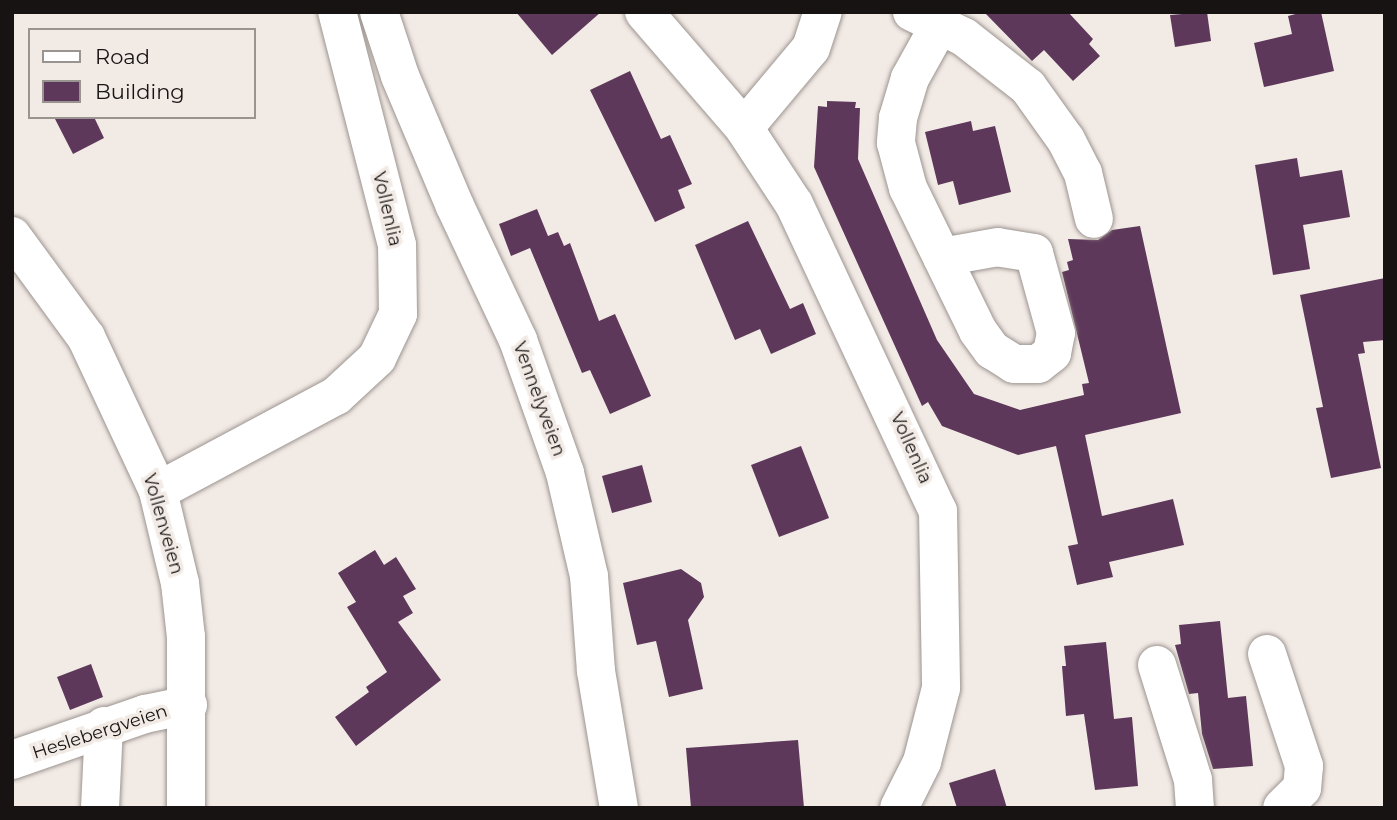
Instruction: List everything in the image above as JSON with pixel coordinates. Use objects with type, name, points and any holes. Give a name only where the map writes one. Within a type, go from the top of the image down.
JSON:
[{"type":"street","name":"Vollenlia","points":[[158,491],[337,396],[377,358],[398,314],[397,245],[337,12]]},
{"type":"street","name":"Vennelyveien","points":[[379,12],[450,195],[518,340],[565,474],[589,576],[596,671],[619,808]]},
{"type":"street","name":"Vollenlia","points":[[644,12],[744,128],[794,204],[938,511],[940,688],[922,762],[898,808]]},
{"type":"street","points":[[744,128],[811,48],[823,12]]},
{"type":"street","points":[[942,257],[908,188],[896,143],[909,78],[925,19],[993,56],[1028,88],[1066,140],[1083,173],[1094,219]]},
{"type":"street","name":"Vollenveien","points":[[12,236],[86,337],[158,491],[180,583],[188,705],[186,808]]},
{"type":"street","points":[[1267,654],[1304,766],[1302,788],[1282,808]]},
{"type":"street","points":[[1157,665],[1193,780],[1195,808]]},
{"type":"street","name":"Heslebergveien","points":[[12,760],[104,726],[188,705]]},
{"type":"street","points":[[100,808],[104,726]]},
{"type":"building","points":[[516,12],[601,12],[552,55]]},
{"type":"building","points":[[984,12],[1068,12],[1093,39],[1089,44],[1100,56],[1073,81],[1044,50],[1032,61]]},
{"type":"building","points":[[1207,12],[1211,41],[1175,47],[1170,15]]},
{"type":"building","points":[[1303,12],[1321,12],[1334,71],[1264,87],[1254,43],[1292,34],[1288,16]]},
{"type":"building","points":[[630,71],[661,139],[670,135],[692,184],[678,190],[685,208],[655,222],[590,90]]},
{"type":"building","points":[[827,101],[856,102],[855,108],[860,108],[858,159],[937,340],[974,394],[1020,410],[1084,395],[1082,384],[1089,383],[1062,272],[1069,270],[1067,262],[1073,260],[1068,239],[1098,240],[1112,230],[1140,226],[1181,413],[1085,435],[1102,516],[1173,499],[1184,545],[1109,562],[1113,577],[1077,585],[1068,546],[1078,544],[1056,446],[1018,455],[942,426],[928,402],[922,406],[814,167],[818,106],[827,107]]},
{"type":"building","points":[[55,119],[95,119],[104,138],[73,154]]},
{"type":"building","points":[[971,121],[973,131],[995,126],[1011,192],[959,205],[953,181],[938,185],[925,132]]},
{"type":"building","points":[[1297,158],[1300,177],[1342,170],[1350,217],[1303,225],[1310,269],[1273,275],[1255,165]]},
{"type":"building","points":[[537,209],[548,236],[558,232],[564,246],[570,243],[599,321],[615,314],[651,396],[610,414],[590,370],[582,373],[530,248],[511,256],[499,224]]},
{"type":"building","points":[[748,221],[790,309],[803,303],[816,334],[771,354],[760,329],[735,340],[695,245]]},
{"type":"building","points":[[1385,278],[1385,340],[1363,342],[1365,353],[1358,354],[1381,468],[1331,478],[1316,408],[1323,407],[1300,295]]},
{"type":"building","points":[[801,446],[829,518],[779,537],[751,465]]},
{"type":"building","points":[[642,465],[652,502],[612,513],[602,476]]},
{"type":"building","points":[[375,550],[384,565],[396,557],[416,589],[403,596],[413,613],[398,622],[441,680],[356,746],[335,717],[369,692],[366,687],[387,672],[347,607],[356,602],[338,573]]},
{"type":"building","points":[[681,569],[701,583],[704,597],[688,620],[703,689],[669,697],[656,641],[637,645],[623,583]]},
{"type":"building","points":[[1220,621],[1228,698],[1246,696],[1253,766],[1213,769],[1202,734],[1198,693],[1189,694],[1175,645],[1181,644],[1179,625]]},
{"type":"building","points":[[1106,642],[1114,719],[1132,717],[1138,786],[1095,790],[1084,714],[1066,716],[1062,666],[1066,666],[1064,646]]},
{"type":"building","points":[[91,664],[103,697],[70,710],[57,677]]},
{"type":"building","points":[[798,740],[804,808],[691,808],[686,748]]},
{"type":"building","points":[[995,769],[1007,808],[957,808],[949,783]]}]
